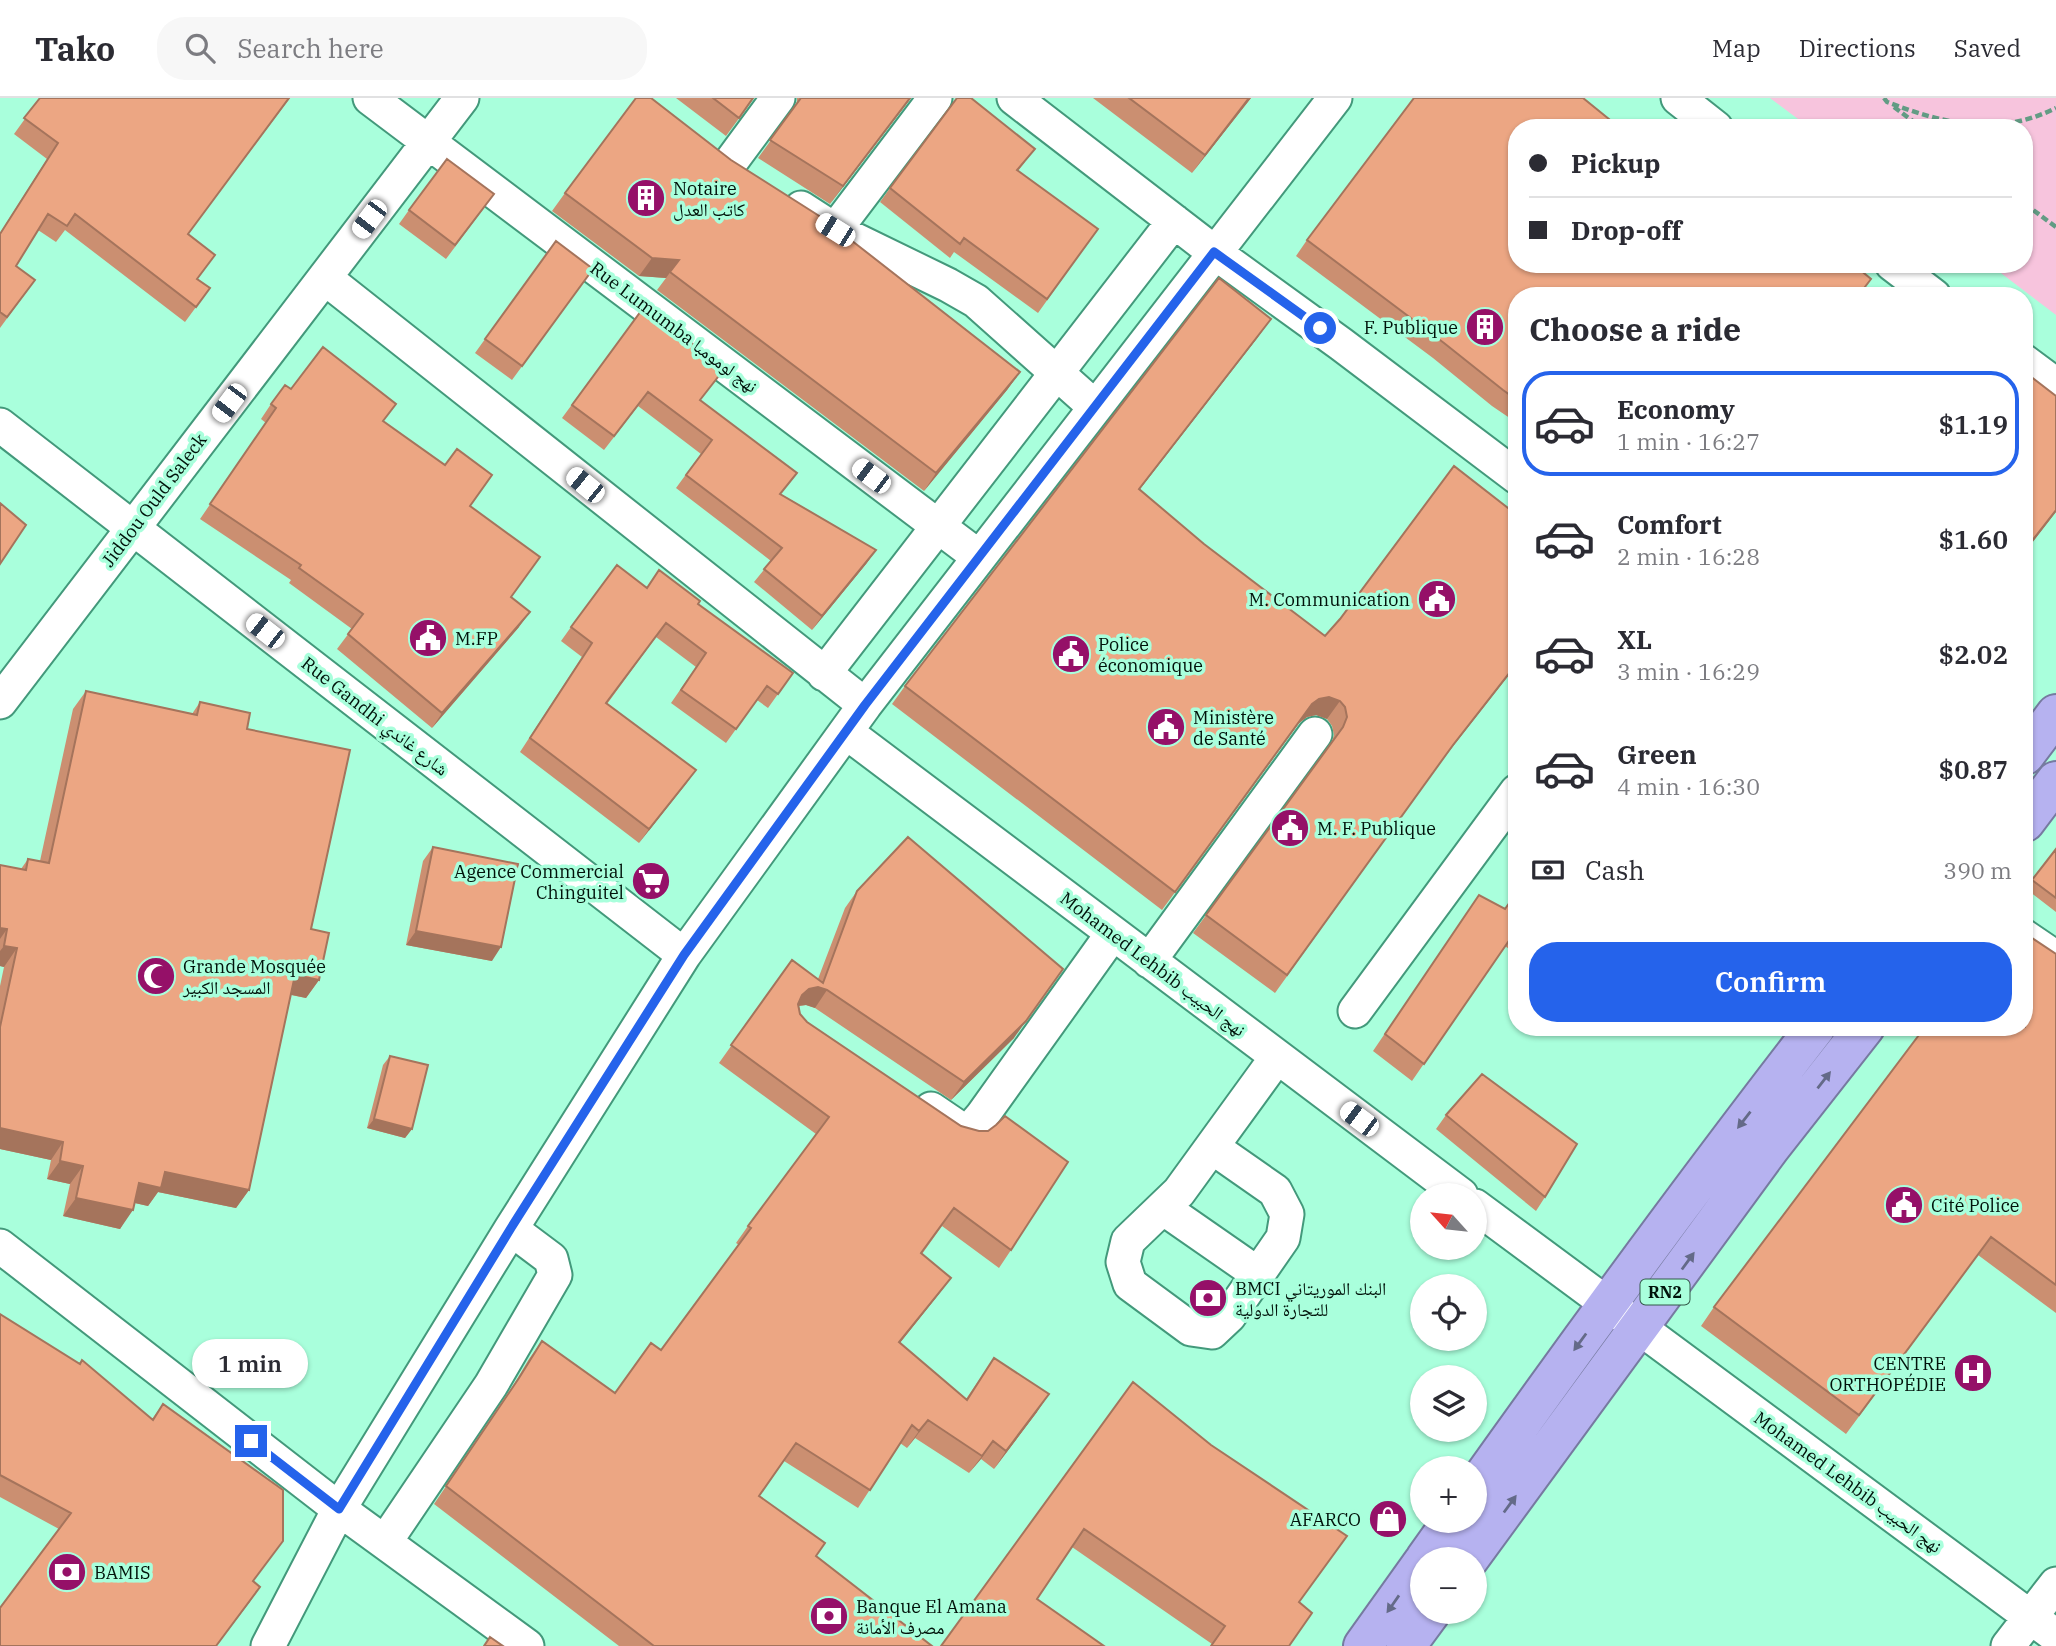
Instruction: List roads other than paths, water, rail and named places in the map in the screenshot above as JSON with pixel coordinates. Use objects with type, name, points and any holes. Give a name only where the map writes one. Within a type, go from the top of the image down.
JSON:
[{"type":"highway","points":[[2033,744],[2056,714]]},
{"type":"highway","points":[[2033,811],[2056,781]]},
{"type":"highway","name":"RN2","points":[[1487,1471],[1606,1305],[1809,1036]]},
{"type":"highway","name":"RN2","points":[[1478,1547],[1770,1148],[1858,1036]]},
{"type":"highway","points":[[1363,1646],[1410,1581]]},
{"type":"highway","points":[[1406,1646],[1422,1624]]},
{"type":"street","name":"Rue Lumumba نهج لومومبا","points":[[370,98],[979,557]]},
{"type":"street","name":"Jiddou Ould Saleck","points":[[0,702],[462,98]]},
{"type":"street","points":[[778,98],[742,170],[835,230],[976,301],[1095,407]]},
{"type":"street","points":[[835,230],[935,98]]},
{"type":"street","points":[[1014,98],[1214,252],[1508,470]]},
{"type":"street","points":[[268,1646],[339,1509],[511,1228],[684,955],[865,705],[1335,98]]},
{"type":"street","points":[[1678,98],[1705,119]]},
{"type":"street","points":[[824,674],[1174,221]]},
{"type":"street","points":[[325,278],[865,705]]},
{"type":"street","points":[[1894,278],[1914,287]]},
{"type":"street","points":[[2033,368],[2056,385]]},
{"type":"street","name":"Rue Gandhi شارع غاندي","points":[[0,425],[684,955]]},
{"type":"street","name":"Mohamed Lehbib نهج الحبيب","points":[[846,732],[1445,1183]]},
{"type":"street","points":[[1149,961],[1315,734]]},
{"type":"street","points":[[1355,1011],[1508,803]]},
{"type":"street","points":[[904,1091],[959,1128],[970,1130],[1113,933]]},
{"type":"street","points":[[2033,942],[2056,958]]},
{"type":"street","points":[[1212,1147],[1275,1191],[1287,1214],[1283,1238],[1229,1316],[1212,1332],[1191,1329],[1130,1284],[1123,1262],[1128,1241],[1179,1192],[1277,1057]]},
{"type":"street","points":[[1163,1208],[1258,1274]]},
{"type":"street","points":[[1488,1216],[1606,1305]]},
{"type":"street","points":[[385,1542],[491,1385],[555,1275],[551,1259],[511,1228]]},
{"type":"street","points":[[0,1246],[339,1509],[527,1646]]},
{"type":"street","name":"Mohamed Lehbib نهج الحبيب","points":[[1606,1305],[2043,1626]]},
{"type":"street","points":[[2008,1646],[2043,1626],[2056,1584]]},
{"type":"place","name":"Notaire كاتب العدل","points":[[646,198]]},
{"type":"place","name":"F. Publique","points":[[1485,327]]},
{"type":"place","name":"M. Communication","points":[[1437,599]]},
{"type":"place","name":"M.FP","points":[[428,638]]},
{"type":"place","name":"Police économique","points":[[1071,654]]},
{"type":"place","name":"Ministère de Santé","points":[[1166,727]]},
{"type":"place","name":"M. F. Publique","points":[[1290,828]]},
{"type":"place","name":"Agence Commercial Chinguitel","points":[[651,881]]},
{"type":"place","name":"Grande Mosquée المسجد الكبير","points":[[156,976]]},
{"type":"place","name":"Cité Police","points":[[1904,1205]]},
{"type":"place","name":"BMCI البنك الموريتاني للتجارة الدولية","points":[[1208,1298]]},
{"type":"place","name":"CENTRE ORTHOPÉDIE","points":[[1973,1373]]},
{"type":"place","name":"AFARCO","points":[[1388,1519]]},
{"type":"place","name":"BAMIS","points":[[67,1572]]},
{"type":"place","name":"Banque El Amana مصرف الأمانة","points":[[829,1616]]}]
